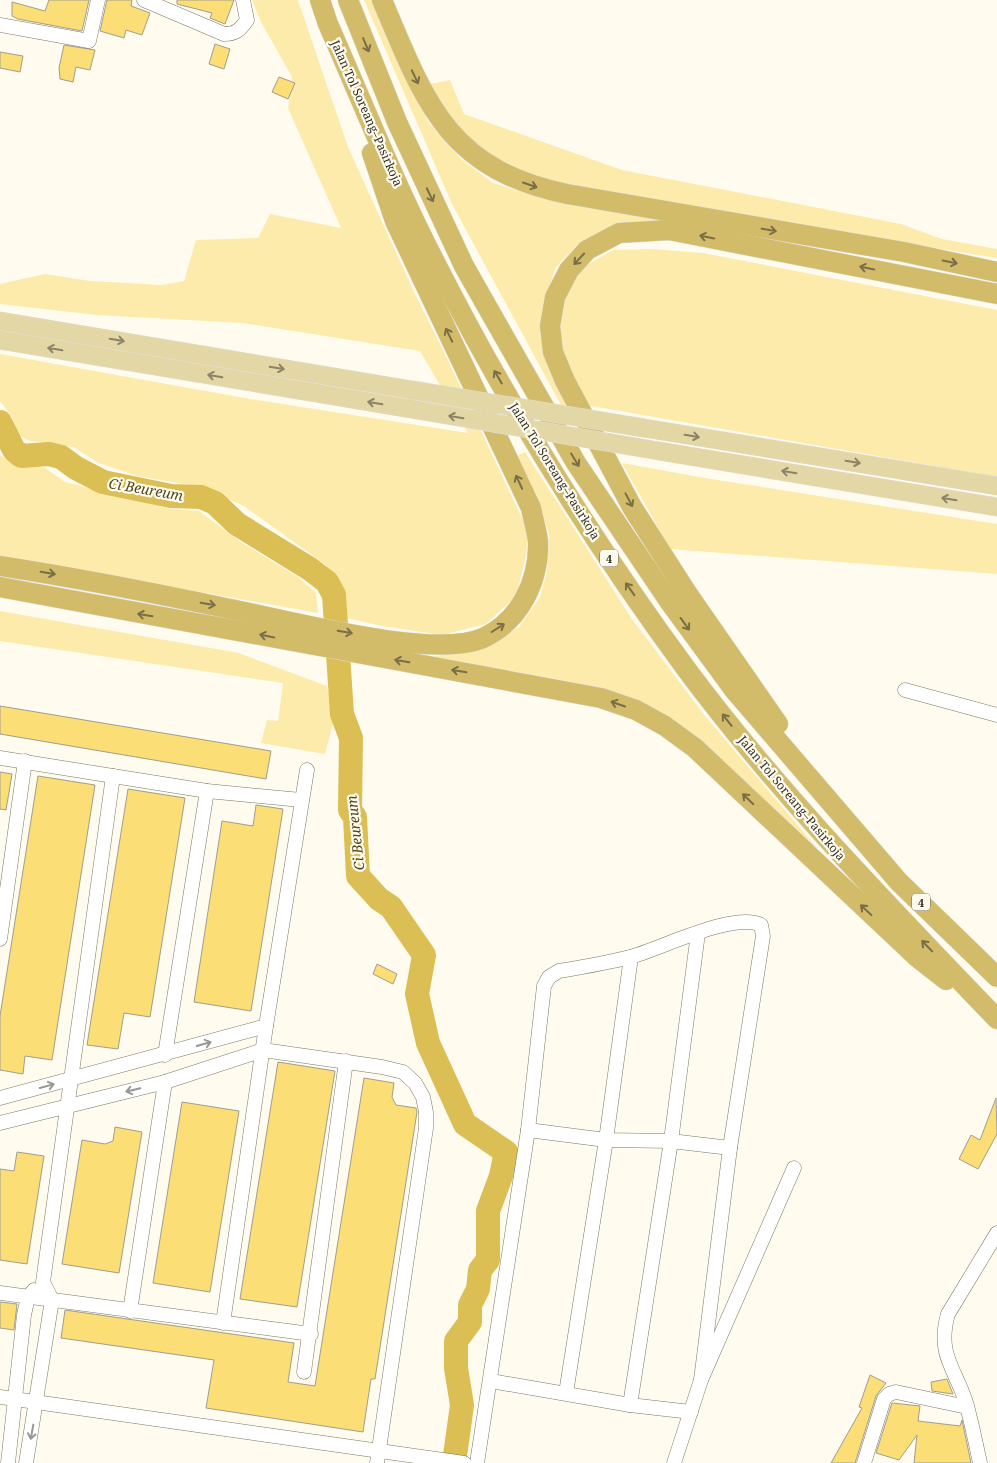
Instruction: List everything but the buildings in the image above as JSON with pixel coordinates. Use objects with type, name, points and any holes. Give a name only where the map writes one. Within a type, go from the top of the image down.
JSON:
[{"type":"highway","name":"Jalan Tol Soreang–Pasirkoja","points":[[320,0],[328,24],[435,262],[549,466],[627,585],[688,671],[810,822],[997,1020]]},
{"type":"highway","name":"Jalan Tol Soreang–Pasirkoja","points":[[348,0],[398,122],[464,266],[576,462],[669,601],[735,691],[899,882],[997,977]]},
{"type":"highway","points":[[382,0],[416,82],[446,129],[487,165],[507,176],[534,187],[567,194],[904,252],[997,272]]},
{"type":"highway","points":[[328,24],[395,221],[521,486],[530,508],[538,540],[536,571],[525,599],[506,623],[483,638],[453,646],[380,647]]},
{"type":"highway","points":[[848,824],[687,593],[632,507],[565,381],[553,352],[550,326],[555,297],[569,270],[587,250],[619,233],[670,230],[997,294]]},
{"type":"highway","points":[[0,566],[61,575],[307,634]]},
{"type":"highway","points":[[0,587],[380,647],[601,698],[636,710],[665,726],[695,748],[918,958],[997,1020]]},
{"type":"main road","points":[[0,321],[997,486]]},
{"type":"main road","points":[[0,340],[997,507]]},
{"type":"street","points":[[0,25],[89,41],[98,0]]},
{"type":"street","points":[[144,0],[224,34],[231,34],[238,32],[247,20],[243,0]]},
{"type":"street","points":[[905,690],[997,715]]},
{"type":"street","points":[[0,758],[207,790],[301,800]]},
{"type":"street","points":[[0,938],[25,761]]},
{"type":"street","points":[[223,1323],[266,1026],[307,770]]},
{"type":"street","points":[[26,1463],[52,1300],[43,1282],[113,776]]},
{"type":"street","points":[[166,1055],[207,790]]},
{"type":"street","points":[[477,1463],[528,1130],[544,986],[549,977],[559,971],[631,957],[698,933],[744,920],[754,921],[761,925],[762,931],[730,1148],[701,1380]]},
{"type":"street","points":[[630,1405],[671,1141],[698,933]]},
{"type":"street","points":[[566,1393],[606,1140],[631,957]]},
{"type":"street","points":[[0,1098],[166,1055],[266,1026]]},
{"type":"street","points":[[0,1123],[165,1082],[263,1050],[346,1061],[403,1072],[415,1083],[423,1097],[426,1112],[378,1456]]},
{"type":"street","points":[[304,1372],[311,1334],[346,1061]]},
{"type":"street","points":[[130,1311],[165,1082]]},
{"type":"street","points":[[528,1130],[606,1140],[671,1141],[730,1148]]},
{"type":"street","points":[[674,1463],[701,1380],[794,1168]]},
{"type":"street","points":[[980,1463],[967,1407],[961,1389],[948,1363],[945,1325],[948,1314],[997,1233]]},
{"type":"street","points":[[8,1463],[7,1398],[28,1296],[43,1282]]},
{"type":"street","points":[[0,1293],[311,1334]]},
{"type":"street","points":[[491,1381],[630,1405],[691,1412]]},
{"type":"street","points":[[864,1463],[884,1399],[889,1394],[896,1392],[967,1407]]},
{"type":"street","points":[[7,1398],[378,1456],[464,1463]]},
{"type":"shaded area","points":[[252,0],[298,0],[348,147],[414,292],[528,531],[526,556],[516,596],[486,624],[442,635],[382,626],[347,618],[346,597],[326,565],[244,506],[197,486],[137,476],[99,463],[73,447],[30,441],[18,435],[12,417],[0,401],[0,354],[250,399],[468,433],[420,351],[243,323],[97,315],[0,304],[0,284],[45,274],[90,281],[162,285],[184,281],[196,240],[258,238],[270,214],[341,228],[288,108],[292,77],[261,22]]},
{"type":"shaded area","points":[[364,0],[372,0],[429,123],[461,159],[493,183],[544,199],[681,224],[639,221],[602,231],[577,245],[556,267],[544,301],[542,340],[567,405],[562,407],[452,204]]},
{"type":"shaded area","points":[[450,80],[464,114],[622,170],[901,224],[942,239],[997,249],[997,258],[586,192],[495,164],[444,114],[430,84]]},
{"type":"shaded area","points":[[652,249],[703,253],[997,310],[997,477],[586,405],[567,370],[558,334],[567,287],[585,266],[613,250]]},
{"type":"shaded area","points":[[525,452],[632,619],[705,716],[817,848],[811,852],[635,702],[572,682],[494,668],[437,663],[435,656],[483,649],[519,627],[540,597],[547,571],[549,535],[538,498],[517,456]]},
{"type":"shaded area","points":[[0,455],[12,463],[45,468],[65,482],[171,509],[199,511],[239,541],[298,577],[316,593],[318,613],[0,556]]},
{"type":"shaded area","points":[[622,463],[997,524],[997,574],[670,549]]},
{"type":"shaded area","points":[[0,611],[239,653],[327,686],[334,720],[325,754],[261,743],[267,720],[278,721],[283,683],[0,641]]},
{"type":"waterway","name":"Ci Beureum","points":[[0,422],[14,450],[21,456],[49,454],[61,457],[76,468],[103,482],[171,496],[201,497],[215,503],[237,524],[310,569],[327,582],[334,595],[342,714],[351,738],[350,810],[355,817],[358,876],[379,899],[391,907],[424,955],[417,994],[428,1043],[465,1124],[506,1152],[501,1176],[488,1211],[488,1260],[480,1270],[478,1289],[470,1305],[470,1322],[456,1341],[456,1368],[462,1405],[454,1463]]}]
